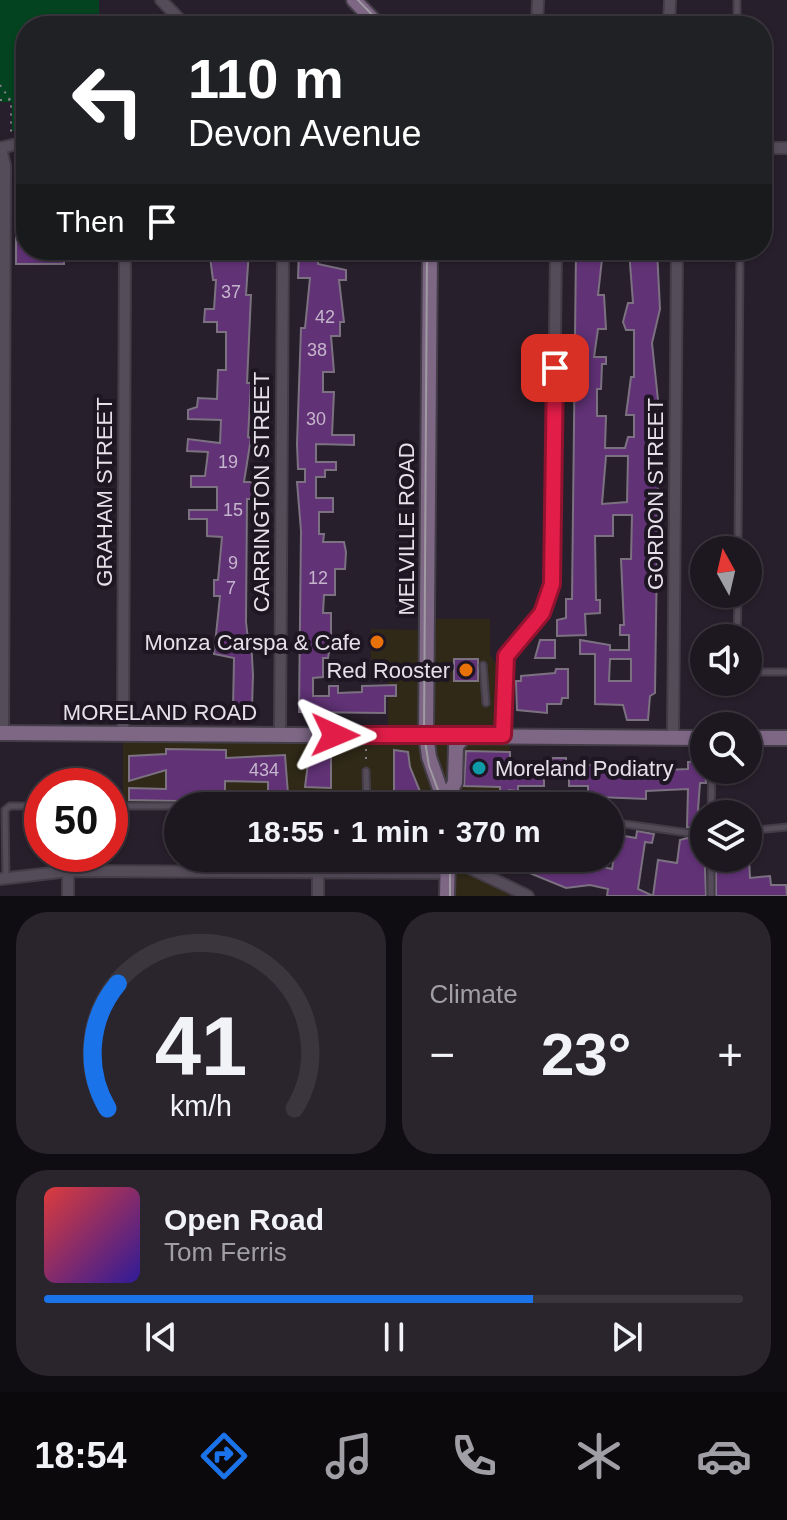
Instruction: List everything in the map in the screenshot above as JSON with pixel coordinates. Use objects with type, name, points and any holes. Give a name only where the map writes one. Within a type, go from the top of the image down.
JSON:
[{"type":"main road","points":[[354,0],[369,16]]},
{"type":"main road","name":"MELVILLE ROAD","points":[[430,260],[426,735],[429,757],[442,792]]},
{"type":"main road","name":"MORELAND ROAD","points":[[1,733],[690,738]]},
{"type":"main road","points":[[451,792],[455,782],[456,746],[465,735]]},
{"type":"main road","points":[[762,738],[787,738]]},
{"type":"main road","points":[[447,896],[448,872]]},
{"type":"street","points":[[161,0],[176,16]]},
{"type":"street","points":[[1,733],[3,146]]},
{"type":"street","name":"GRAHAM STREET","points":[[123,733],[125,260]]},
{"type":"street","name":"CARRINGTON STREET","points":[[280,734],[283,260]]},
{"type":"street","points":[[503,735],[506,656],[542,613],[552,584],[556,260]]},
{"type":"street","name":"GORDON STREET","points":[[673,738],[677,260]]},
{"type":"street","points":[[128,871],[386,872]]},
{"type":"street","points":[[3,879],[60,872]]},
{"type":"street","points":[[68,872],[68,896]]},
{"type":"street","points":[[470,872],[528,896]]},
{"type":"street","points":[[318,873],[318,896]]},
{"type":"lane","points":[[738,536],[740,260]]},
{"type":"lane","points":[[483,665],[486,703]]},
{"type":"lane","points":[[762,672],[787,672]]},
{"type":"lane","points":[[366,771],[367,792]]},
{"type":"lane","points":[[3,879],[5,810],[10,806],[24,806]]},
{"type":"lane","points":[[128,806],[164,806]]},
{"type":"lane","points":[[624,824],[690,833]]},
{"type":"lane","points":[[762,830],[787,827]]},
{"type":"lane","points":[[711,872],[711,896]]},
{"type":"path","points":[[0,85],[11,101],[3,146]]},
{"type":"path","points":[[0,100],[16,100]]},
{"type":"path","points":[[366,749],[366,771]]},
{"type":"shaded area","points":[[422,619],[490,619],[490,655],[505,676],[504,731],[510,732],[508,792],[164,792],[164,804],[128,804],[128,768],[123,768],[123,736],[388,738],[388,670],[371,670],[371,629],[421,630]]},
{"type":"shaded area","points":[[441,872],[478,872],[477,875],[511,891],[509,896],[441,896]]},
{"type":"green space","points":[[0,0],[99,0],[99,16],[16,16],[16,131],[12,131],[12,102],[0,102]]},
{"type":"building","points":[[16,260],[64,260],[64,264],[16,264]]},
{"type":"building","points":[[210,260],[248,260],[246,295],[251,295],[247,383],[251,383],[248,437],[251,438],[244,482],[252,482],[252,499],[247,499],[246,622],[248,639],[251,639],[253,675],[252,708],[243,710],[233,710],[234,658],[214,654],[220,596],[214,596],[214,580],[218,580],[222,537],[207,536],[207,519],[189,519],[189,510],[217,510],[217,487],[191,487],[191,476],[205,476],[208,452],[187,451],[188,439],[220,443],[221,420],[188,419],[188,410],[197,407],[198,398],[217,399],[218,370],[226,370],[226,332],[217,332],[217,322],[204,322],[205,309],[214,309],[216,280],[213,280]]},
{"type":"building","points":[[299,260],[318,260],[318,264],[346,270],[346,280],[339,280],[344,322],[340,322],[340,336],[331,336],[334,372],[323,372],[323,392],[334,392],[332,435],[354,435],[354,445],[316,444],[316,462],[336,462],[336,470],[325,470],[325,477],[316,477],[316,498],[333,498],[333,512],[319,512],[319,534],[324,534],[323,542],[344,542],[346,552],[345,569],[335,569],[335,595],[324,595],[323,613],[331,613],[331,641],[328,658],[323,658],[323,677],[313,678],[313,696],[329,696],[329,686],[338,686],[338,693],[362,692],[362,686],[396,685],[396,696],[385,696],[385,713],[299,712],[301,531],[297,482],[305,482],[305,469],[298,469],[297,444],[301,328],[305,328],[310,278],[298,278]]},
{"type":"building","points":[[576,260],[602,260],[598,295],[604,295],[606,329],[598,329],[594,357],[606,357],[606,364],[602,364],[601,389],[597,389],[597,416],[606,416],[605,448],[625,448],[628,437],[634,437],[634,415],[626,415],[631,377],[634,377],[634,330],[626,330],[623,322],[628,303],[633,303],[630,260],[658,260],[660,309],[652,343],[658,400],[658,453],[653,453],[652,468],[654,480],[658,480],[655,693],[650,696],[648,720],[627,720],[623,705],[595,704],[595,654],[580,654],[580,640],[610,645],[610,650],[629,650],[629,635],[620,635],[620,625],[624,625],[621,559],[631,559],[632,515],[613,515],[613,536],[595,536],[596,600],[600,600],[600,613],[585,614],[586,635],[557,636],[557,620],[566,618],[566,599],[572,599]],"holes":[[[606,456],[628,456],[627,502],[602,504]],[[610,659],[631,659],[631,681],[609,681]]]},
{"type":"building","points":[[540,640],[555,640],[555,658],[535,658]]},
{"type":"building","name":"Red Rooster","points":[[454,659],[478,659],[478,681],[454,681]]},
{"type":"building","points":[[556,669],[568,669],[568,698],[562,698],[561,704],[547,704],[547,713],[517,710],[516,681],[521,681],[521,676],[555,673]]},
{"type":"building","points":[[166,749],[226,750],[226,758],[285,755],[288,792],[268,792],[268,782],[225,781],[225,792],[164,792],[164,801],[129,800],[129,788],[166,789],[166,770],[129,781],[129,756],[166,754]]},
{"type":"building","points":[[394,750],[408,752],[410,767],[420,792],[394,792]]},
{"type":"building","points":[[466,751],[510,752],[510,764],[552,764],[552,758],[566,758],[566,764],[638,769],[638,763],[656,763],[665,770],[688,769],[690,762],[690,784],[700,784],[699,800],[690,800],[690,827],[687,827],[688,789],[646,791],[646,799],[624,798],[624,792],[588,792],[588,786],[569,786],[569,776],[544,776],[544,786],[518,786],[518,791],[509,792],[500,792],[500,787],[464,786]]},
{"type":"building","points":[[309,755],[331,755],[331,788],[305,787]]},
{"type":"building","points":[[637,831],[654,834],[652,843],[645,842],[638,889],[653,896],[607,896],[608,889],[590,885],[566,888],[527,872],[624,872],[624,836],[636,838]]},
{"type":"building","points":[[690,838],[690,872],[705,872],[706,896],[653,896],[658,860],[677,863],[680,840]]},
{"type":"building","points":[[716,872],[750,872],[750,878],[770,876],[771,885],[786,885],[787,896],[716,896]]},
{"type":"tram line","points":[[358,0],[373,16]]},
{"type":"tram line","points":[[427,260],[424,735],[429,766],[439,792]]},
{"type":"tram line","points":[[450,872],[450,896]]},
{"type":"place","name":"Monza Carspa & Cafe","points":[[377,642]]},
{"type":"place","name":"Red Rooster","points":[[466,670]]},
{"type":"place","name":"Moreland Podiatry","points":[[479,768]]},
{"type":"route","points":[[335,735],[503,735],[503,671],[506,656],[517,640],[536,623],[551,593],[555,368]]}]
